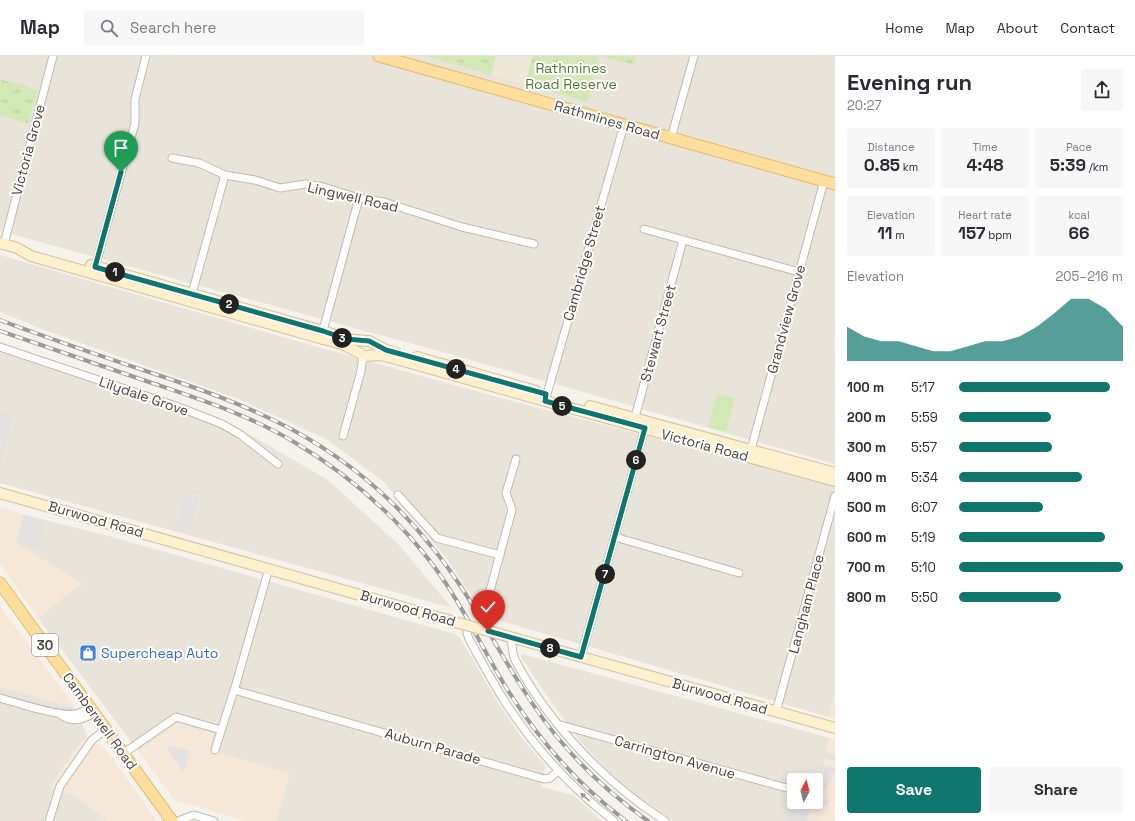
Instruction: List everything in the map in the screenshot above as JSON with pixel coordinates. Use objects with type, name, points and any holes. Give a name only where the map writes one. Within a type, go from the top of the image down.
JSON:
[{"type":"main road","name":"Rathmines Road","points":[[379,56],[835,184]]},
{"type":"main road","name":"Camberwell Road","points":[[0,583],[172,821]]},
{"type":"street","name":"Victoria Grove","points":[[2,244],[53,56]]},
{"type":"street","points":[[94,270],[135,123],[135,99],[146,56]]},
{"type":"street","points":[[671,138],[694,56]]},
{"type":"street","name":"Cambridge Street","points":[[546,398],[624,125]]},
{"type":"street","name":"Lingwell Road","points":[[172,158],[199,163],[225,175],[255,180],[280,188],[306,184],[323,187],[360,198],[384,202],[462,227],[534,244]]},
{"type":"street","points":[[191,297],[225,175]]},
{"type":"street","name":"Grandview Grove","points":[[750,454],[824,181]]},
{"type":"street","points":[[322,335],[360,198]]},
{"type":"street","points":[[644,229],[799,272]]},
{"type":"street","name":"Stewart Street","points":[[634,422],[683,240]]},
{"type":"street","name":"Victoria Road","points":[[2,244],[17,248],[31,256],[94,270],[322,335],[342,343],[363,355],[387,356],[435,366]]},
{"type":"street","name":"Victoria Road","points":[[322,335],[368,341],[386,350],[435,366],[750,454],[835,481]]},
{"type":"street","points":[[343,436],[361,371],[363,355],[358,348],[359,344],[368,341]]},
{"type":"street","name":"Lilydale Grove","points":[[0,347],[176,406],[222,424],[241,435],[278,464]]},
{"type":"street","points":[[581,657],[646,425]]},
{"type":"street","name":"Victoria Road","points":[[750,454],[835,473]]},
{"type":"street","points":[[489,624],[487,605],[488,598],[512,510],[506,492],[516,460]]},
{"type":"street","name":"Burwood Road","points":[[1,492],[466,626],[496,633],[835,728]]},
{"type":"street","points":[[398,495],[437,538],[500,555]]},
{"type":"street","name":"Langham Place","points":[[776,712],[835,496]]},
{"type":"street","points":[[615,537],[739,573]]},
{"type":"street","points":[[215,750],[269,568]]},
{"type":"street","points":[[466,626],[469,639],[506,703],[534,743],[575,788],[614,821]]},
{"type":"street","points":[[511,638],[512,653],[518,665],[557,724],[595,766],[640,805],[665,821]]},
{"type":"street","name":"Auburn Parade","points":[[234,690],[544,779],[550,778],[558,771]]},
{"type":"street","points":[[0,698],[59,714],[77,714],[92,710]]},
{"type":"street","points":[[124,754],[176,717],[221,730]]},
{"type":"street","name":"Carrington Avenue","points":[[557,724],[787,788]]},
{"type":"street","points":[[49,821],[60,786],[92,740],[106,729]]},
{"type":"street","points":[[178,821],[194,815],[214,821]]},
{"type":"street","points":[[189,821],[206,819]]},
{"type":"shaded area","points":[[0,56],[835,56],[835,464],[450,354],[0,231]]},
{"type":"shaded area","points":[[496,56],[533,56],[525,84],[491,75]]},
{"type":"shaded area","points":[[0,255],[300,342],[504,399],[835,485],[835,695],[829,717],[484,616],[447,559],[384,482],[326,439],[239,399],[47,331],[0,312]]},
{"type":"shaded area","points":[[0,343],[220,419],[328,480],[399,545],[452,608],[0,483]]},
{"type":"shaded area","points":[[0,411],[14,415],[0,464]]},
{"type":"shaded area","points":[[187,488],[201,492],[190,530],[176,526]]},
{"type":"shaded area","points":[[0,507],[23,514],[15,542],[81,584],[38,618],[0,564]]},
{"type":"shaded area","points":[[23,514],[112,537],[455,634],[460,638],[498,703],[522,738],[546,767],[541,787],[573,795],[602,821],[276,821],[289,774],[209,750],[213,734],[177,724],[138,751],[38,618],[81,584],[15,542]]},
{"type":"shaded area","points":[[24,516],[46,522],[38,548],[17,542]]},
{"type":"shaded area","points":[[0,606],[75,707],[0,687]]},
{"type":"shaded area","points":[[522,654],[830,738],[820,773],[787,773],[787,809],[810,809],[806,821],[673,821],[619,783],[579,740],[521,657]]},
{"type":"shaded area","points":[[0,687],[75,707],[87,735],[54,780],[52,788],[72,794],[99,813],[100,817],[107,819],[106,821],[0,821]]},
{"type":"shaded area","points":[[835,695],[835,719],[829,717]]},
{"type":"shaded area","points":[[177,724],[213,733],[209,750],[289,773],[276,821],[246,821],[174,800],[138,751]]},
{"type":"shaded area","points":[[87,735],[107,751],[157,821],[106,821],[106,819],[100,818],[99,813],[72,794],[51,788],[54,780]]},
{"type":"shaded area","points":[[830,738],[835,739],[835,821],[806,821],[810,809],[823,809],[823,773],[820,773]]},
{"type":"shaded area","points":[[170,746],[190,751],[184,772],[166,748]]},
{"type":"shaded area","points":[[826,752],[835,754],[835,761],[824,758]]},
{"type":"shaded area","points":[[822,764],[835,768],[835,775],[831,774],[831,781],[828,780],[826,791],[823,790],[823,773],[820,773]]},
{"type":"shaded area","points":[[809,770],[816,772],[816,773],[808,773]]},
{"type":"shaded area","points":[[823,799],[829,800],[827,807],[823,806]]},
{"type":"shaded area","points":[[787,809],[810,809],[807,819],[814,821],[784,821]]},
{"type":"shaded area","points":[[810,809],[820,809],[820,811]]},
{"type":"green space","points":[[426,56],[496,56],[491,75]]},
{"type":"green space","name":"Rathmines Road Reserve","points":[[533,56],[599,56],[588,102],[525,84]]},
{"type":"green space","name":"Rathmines Road Reserve","points":[[600,56],[636,56],[634,65]]},
{"type":"green space","points":[[0,79],[38,90],[28,124],[0,115]]},
{"type":"green space","points":[[717,394],[735,398],[726,432],[708,427]]},
{"type":"railway","points":[[0,320],[227,400],[291,429],[311,440],[349,466],[367,480],[401,512],[445,564],[459,583],[532,703],[570,753],[615,796],[648,821]]},
{"type":"railway","points":[[0,331],[186,395],[242,416],[277,432],[294,442],[314,454],[352,482],[403,529],[433,565],[463,611],[507,689],[519,708],[546,744],[576,777],[608,807],[626,821]]},
{"type":"place","name":"Supercheap Auto","points":[[88,653]]},
{"type":"route","points":[[121,172],[95,267],[351,340],[369,341],[392,352],[401,353],[546,394],[545,401],[645,428],[581,657],[488,631]]}]
